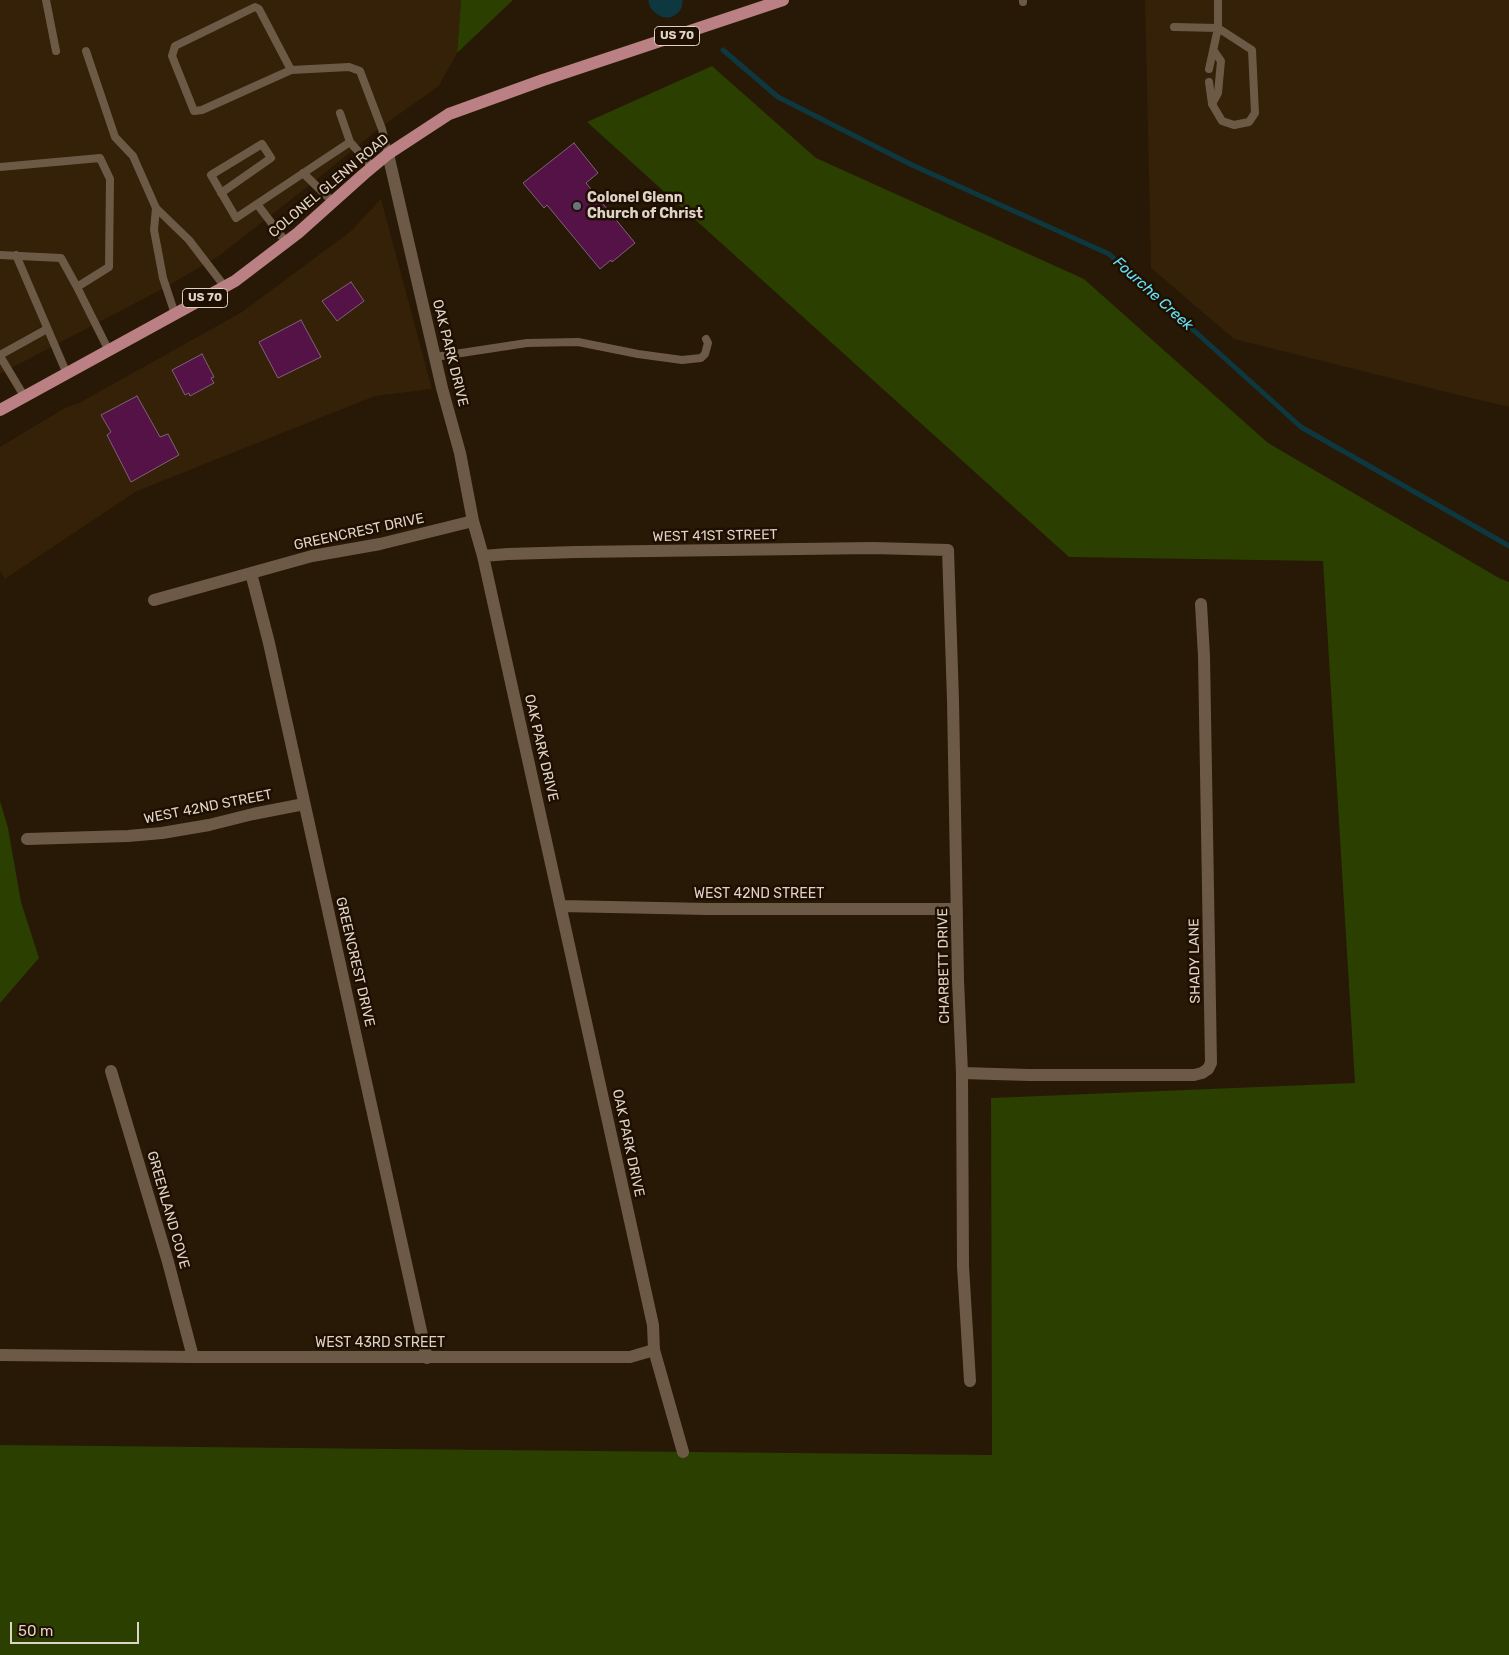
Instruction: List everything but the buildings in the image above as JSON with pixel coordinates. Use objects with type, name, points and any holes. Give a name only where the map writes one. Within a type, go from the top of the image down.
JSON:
[{"type":"main road","name":"COLONEL GLENN ROAD","points":[[0,410],[225,288],[286,242],[388,154],[449,114],[783,0]]},
{"type":"street","name":"OAK PARK DRIVE","points":[[388,154],[435,356],[460,453],[473,521],[483,556],[653,1325],[654,1350]]},
{"type":"street","name":"GREENCREST DRIVE","points":[[154,600],[312,556],[380,544],[473,521]]},
{"type":"street","name":"WEST 41ST STREET","points":[[483,556],[577,552],[873,548],[948,550]]},
{"type":"street","name":"CHARBETT DRIVE","points":[[948,550],[954,700],[958,980],[962,1073],[963,1266],[970,1381]]},
{"type":"street","name":"GREENCREST DRIVE","points":[[252,573],[358,1040],[427,1358]]},
{"type":"street","name":"SHADY LANE","points":[[962,1073],[1194,1075],[1202,1074],[1208,1069],[1211,1063],[1212,1048],[1201,604]]},
{"type":"street","name":"WEST 42ND STREET","points":[[27,839],[162,833],[210,825],[304,804]]},
{"type":"street","name":"WEST 42ND STREET","points":[[560,906],[708,909],[957,910]]},
{"type":"street","name":"GREENLAND COVE","points":[[111,1072],[168,1262],[194,1358]]},
{"type":"street","name":"WEST 43RD STREET","points":[[0,1354],[194,1358],[630,1357],[654,1350]]},
{"type":"street","points":[[654,1350],[683,1452]]},
{"type":"lane","points":[[46,0],[56,51]]},
{"type":"lane","points":[[1209,69],[1218,28],[1218,0]]},
{"type":"lane","points":[[291,70],[259,9],[254,7],[175,46],[172,56],[194,111],[202,110],[291,70],[349,67],[360,71],[382,129],[388,154]]},
{"type":"lane","points":[[1174,27],[1218,28],[1252,50],[1255,113],[1249,122],[1234,125],[1222,121],[1212,104],[1209,82]]},
{"type":"lane","points":[[86,51],[115,137],[133,156],[156,208],[189,240],[225,288]]},
{"type":"lane","points":[[1212,104],[1218,93],[1221,61],[1214,51]]},
{"type":"lane","points":[[340,113],[350,142],[372,167]]},
{"type":"lane","points":[[221,193],[272,158],[262,144],[211,175],[221,193],[236,218],[350,142]]},
{"type":"lane","points":[[0,167],[100,158],[110,179],[109,267],[77,287]]},
{"type":"lane","points":[[303,173],[333,202]]},
{"type":"lane","points":[[257,204],[286,242]]},
{"type":"lane","points":[[156,208],[154,230],[164,278],[175,314]]},
{"type":"lane","points":[[0,255],[62,258],[109,351]]},
{"type":"lane","points":[[16,255],[67,374]]},
{"type":"lane","points":[[24,396],[0,356],[47,329]]},
{"type":"lane","points":[[435,356],[526,343],[578,342],[638,354],[682,360],[701,358],[705,354],[708,343],[706,339]]},
{"type":"shaded area","points":[[0,0],[461,0],[457,53],[439,86],[381,127],[219,256],[166,287],[0,374]]},
{"type":"shaded area","points":[[1145,0],[1509,0],[1509,407],[1234,339],[1151,268]]},
{"type":"shaded area","points":[[381,199],[432,389],[375,396],[137,491],[5,579],[0,571],[0,447],[65,408],[79,403],[242,312],[351,231]]},
{"type":"green space","points":[[461,0],[513,0],[457,53]]},
{"type":"green space","points":[[712,66],[816,158],[1084,279],[1268,443],[1499,578],[1509,582],[1509,1655],[0,1655],[0,1445],[992,1455],[991,1098],[1355,1083],[1323,561],[1069,557],[587,122]]},
{"type":"green space","points":[[0,801],[8,828],[21,902],[39,958],[0,1003]]},
{"type":"waterway","name":"Fourche Creek","points":[[723,50],[778,97],[912,165],[1109,254],[1301,427],[1509,546]]},
{"type":"place","name":"Colonel Glenn Church of Christ","points":[[577,206]]}]
